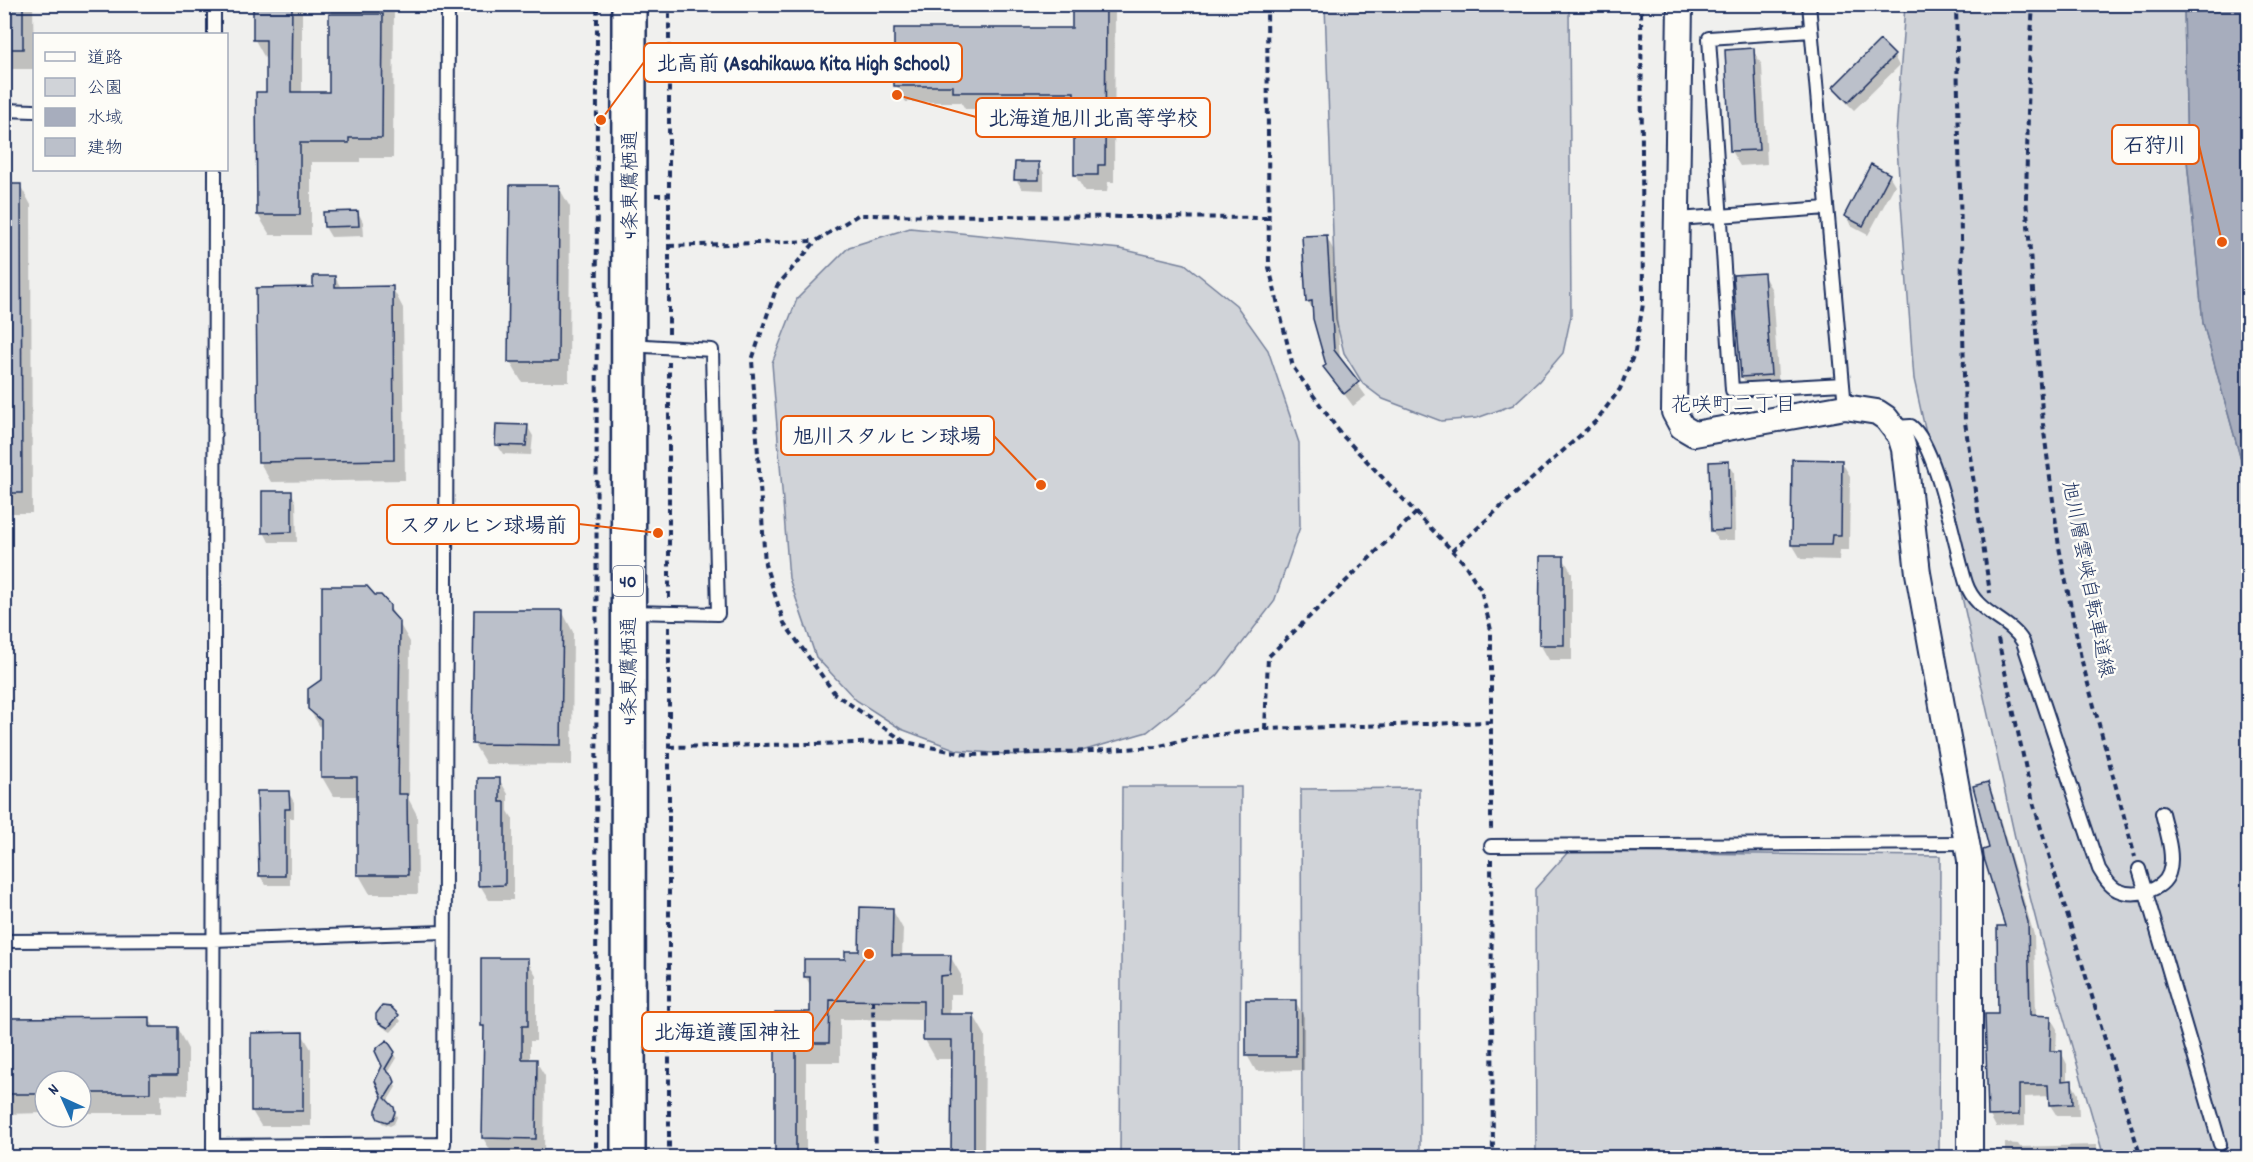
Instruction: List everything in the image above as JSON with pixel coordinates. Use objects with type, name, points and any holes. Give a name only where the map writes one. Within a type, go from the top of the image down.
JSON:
[{"type":"highway","name":"4条東鷹栖通","points":[[628,1158],[629,4]]},
{"type":"street","points":[[1680,4],[1674,412],[1682,427],[1694,434],[1844,395],[1877,412],[1894,427],[1904,448],[1918,573],[1970,860],[1970,1158]]},
{"type":"lane","points":[[214,4],[214,33]]},
{"type":"lane","points":[[215,171],[213,1152],[444,1143],[448,4]]},
{"type":"lane","points":[[1809,4],[1844,395],[1732,390],[1709,38],[1811,31]]},
{"type":"lane","points":[[4,110],[33,111]]},
{"type":"lane","points":[[1678,219],[1827,208]]},
{"type":"lane","points":[[628,612],[718,614],[712,350],[629,345]]},
{"type":"lane","points":[[1894,427],[1911,426],[1926,446],[1943,497],[1967,585],[1976,600],[1994,617],[2016,632],[2023,642],[2099,868],[2116,890],[2127,893],[2145,892],[2160,886],[2167,879],[2171,860],[2162,813]]},
{"type":"lane","points":[[1491,846],[1967,843]]},
{"type":"lane","points":[[2139,869],[2220,1144]]},
{"type":"lane","points":[[4,940],[213,940],[444,932]]},
{"type":"path","points":[[596,1158],[597,4]]},
{"type":"path","points":[[669,4],[669,342]]},
{"type":"path","points":[[1267,4],[1269,267],[1293,367],[1341,434],[1464,563],[1481,590],[1491,630],[1493,1158]]},
{"type":"path","points":[[1452,551],[1596,421],[1620,389],[1635,351],[1643,304],[1641,4]]},
{"type":"path","points":[[1956,4],[1965,422],[1994,617],[2033,802],[2141,1158]]},
{"type":"path","name":"旭川層雲峡自転車道線","points":[[2033,4],[2026,198],[2043,424],[2059,547],[2081,658],[2139,869]]},
{"type":"path","points":[[905,742],[835,694],[784,623],[765,564],[752,360],[777,286],[816,241],[858,215],[1269,218]]},
{"type":"path","points":[[669,246],[816,241]]},
{"type":"path","points":[[669,353],[669,604]]},
{"type":"path","points":[[1265,729],[1268,657],[1417,512]]},
{"type":"path","points":[[669,616],[669,1158]]},
{"type":"path","points":[[669,747],[905,742],[970,755],[1081,752],[1156,747],[1192,738],[1265,729],[1490,722]]},
{"type":"path","points":[[873,1000],[876,1158]]},
{"type":"green space","points":[[1325,5],[1569,5],[1571,316],[1563,353],[1539,381],[1513,405],[1477,418],[1441,421],[1383,399],[1363,384],[1344,353],[1336,320]]},
{"type":"green space","points":[[1905,5],[2184,5],[2187,160],[2203,323],[2248,485],[2248,1157],[2104,1157],[2040,936],[2016,842],[1914,379],[1896,135]]},
{"type":"green space","points":[[910,228],[1121,249],[1185,264],[1236,305],[1268,350],[1299,443],[1300,527],[1274,602],[1217,676],[1147,732],[1075,753],[1016,755],[957,750],[901,729],[856,700],[816,657],[789,578],[772,363],[797,299],[849,247]]},
{"type":"green space","points":[[1122,787],[1241,787],[1240,1157],[1120,1157]]},
{"type":"green space","points":[[1419,788],[1420,1157],[1302,1157],[1301,789]]},
{"type":"green space","points":[[1568,852],[1940,856],[1939,1157],[1536,1157],[1535,889]]},
{"type":"water","points":[[2184,5],[2248,5],[2248,485],[2203,323],[2187,160]]},
{"type":"building","points":[[4,4],[23,4],[23,49],[4,49]]},
{"type":"building","points":[[253,4],[292,4],[291,92],[329,92],[329,14],[383,14],[382,138],[349,138],[349,143],[300,143],[300,215],[257,215],[256,92],[266,92],[266,40],[253,40]]},
{"type":"building","points":[[1072,4],[1106,4],[1105,165],[1098,165],[1098,175],[1074,175],[1074,92],[953,92],[953,86],[894,86],[894,28],[1072,28]]},
{"type":"building","points":[[1880,40],[1895,55],[1848,102],[1833,87]]},
{"type":"building","points":[[1754,48],[1759,150],[1730,151],[1725,50]]},
{"type":"building","points":[[1015,162],[1039,162],[1039,180],[1014,180]]},
{"type":"building","points":[[1871,164],[1890,174],[1863,226],[1844,216]]},
{"type":"building","points":[[4,184],[21,184],[22,493],[4,493]]},
{"type":"building","points":[[510,185],[559,185],[558,362],[508,362]]},
{"type":"building","points":[[358,211],[359,226],[324,227],[323,212]]},
{"type":"building","points":[[1327,235],[1334,350],[1359,382],[1344,394],[1323,367],[1326,365],[1313,319],[1312,301],[1306,302],[1302,236]]},
{"type":"building","points":[[1764,273],[1771,375],[1741,377],[1733,275]]},
{"type":"building","points":[[313,276],[335,276],[335,287],[393,286],[394,460],[258,462],[256,288],[313,287]]},
{"type":"building","points":[[496,424],[528,425],[526,446],[495,445]]},
{"type":"building","points":[[1792,459],[1842,460],[1841,535],[1832,535],[1831,545],[1791,545]]},
{"type":"building","points":[[1729,461],[1730,530],[1711,531],[1709,462]]},
{"type":"building","points":[[262,491],[292,491],[292,532],[262,533]]},
{"type":"building","points":[[1540,556],[1564,556],[1564,645],[1539,645]]},
{"type":"building","points":[[322,586],[367,586],[375,595],[381,595],[390,605],[390,611],[400,622],[398,794],[407,794],[408,875],[357,875],[357,777],[321,777],[321,720],[308,709],[308,689],[322,679]]},
{"type":"building","points":[[474,610],[563,610],[561,745],[472,744]]},
{"type":"building","points":[[478,778],[500,778],[500,802],[505,802],[505,885],[478,886]]},
{"type":"building","points":[[1988,782],[2028,922],[2030,1015],[2051,1016],[2050,1051],[2062,1051],[2062,1081],[2072,1080],[2073,1104],[2049,1105],[2048,1085],[2019,1085],[2019,1115],[1988,1116],[1985,1014],[1998,1014],[1997,926],[2005,926],[1984,858],[1983,850],[1989,848],[1973,786]]},
{"type":"building","points":[[257,791],[289,791],[290,809],[285,809],[285,876],[259,876]]},
{"type":"building","points":[[860,907],[893,908],[892,955],[951,955],[950,975],[940,976],[940,1014],[974,1014],[974,1158],[951,1158],[952,1040],[923,1040],[923,1001],[830,1000],[829,1043],[796,1043],[796,1158],[775,1158],[775,1012],[810,1012],[810,977],[804,977],[804,959],[845,959],[845,951],[859,951]]},
{"type":"building","points":[[481,958],[528,958],[528,1026],[522,1026],[522,1059],[537,1059],[536,1139],[482,1138],[484,1026],[481,1026]]},
{"type":"building","points":[[1246,1000],[1296,1000],[1296,1056],[1246,1056]]},
{"type":"building","points":[[382,1006],[391,1007],[399,1015],[388,1028],[376,1019],[376,1014]]},
{"type":"building","points":[[150,1017],[150,1027],[177,1027],[177,1075],[150,1075],[150,1093],[93,1093],[93,1069],[33,1069],[33,1094],[4,1094],[4,1018]]},
{"type":"building","points":[[303,1032],[303,1111],[251,1111],[251,1033]]},
{"type":"building","points":[[387,1040],[395,1052],[385,1069],[395,1082],[385,1098],[394,1107],[395,1112],[392,1120],[387,1122],[378,1119],[376,1115],[382,1097],[375,1081],[382,1066],[375,1051]]},
{"type":"place","name":"北海道旭川北高等学校","points":[[897,95]]},
{"type":"place","name":"北高前 (Asahikawa Kita High School)","points":[[601,120]]},
{"type":"place","name":"石狩川","points":[[2222,242]]},
{"type":"place","name":"旭川スタルヒン球場","points":[[1041,485]]},
{"type":"place","name":"スタルヒン球場前","points":[[658,533]]},
{"type":"place","name":"北海道護国神社","points":[[869,954]]},
{"type":"district","name":"花咲町二丁目","points":[[1733,404]]}]
